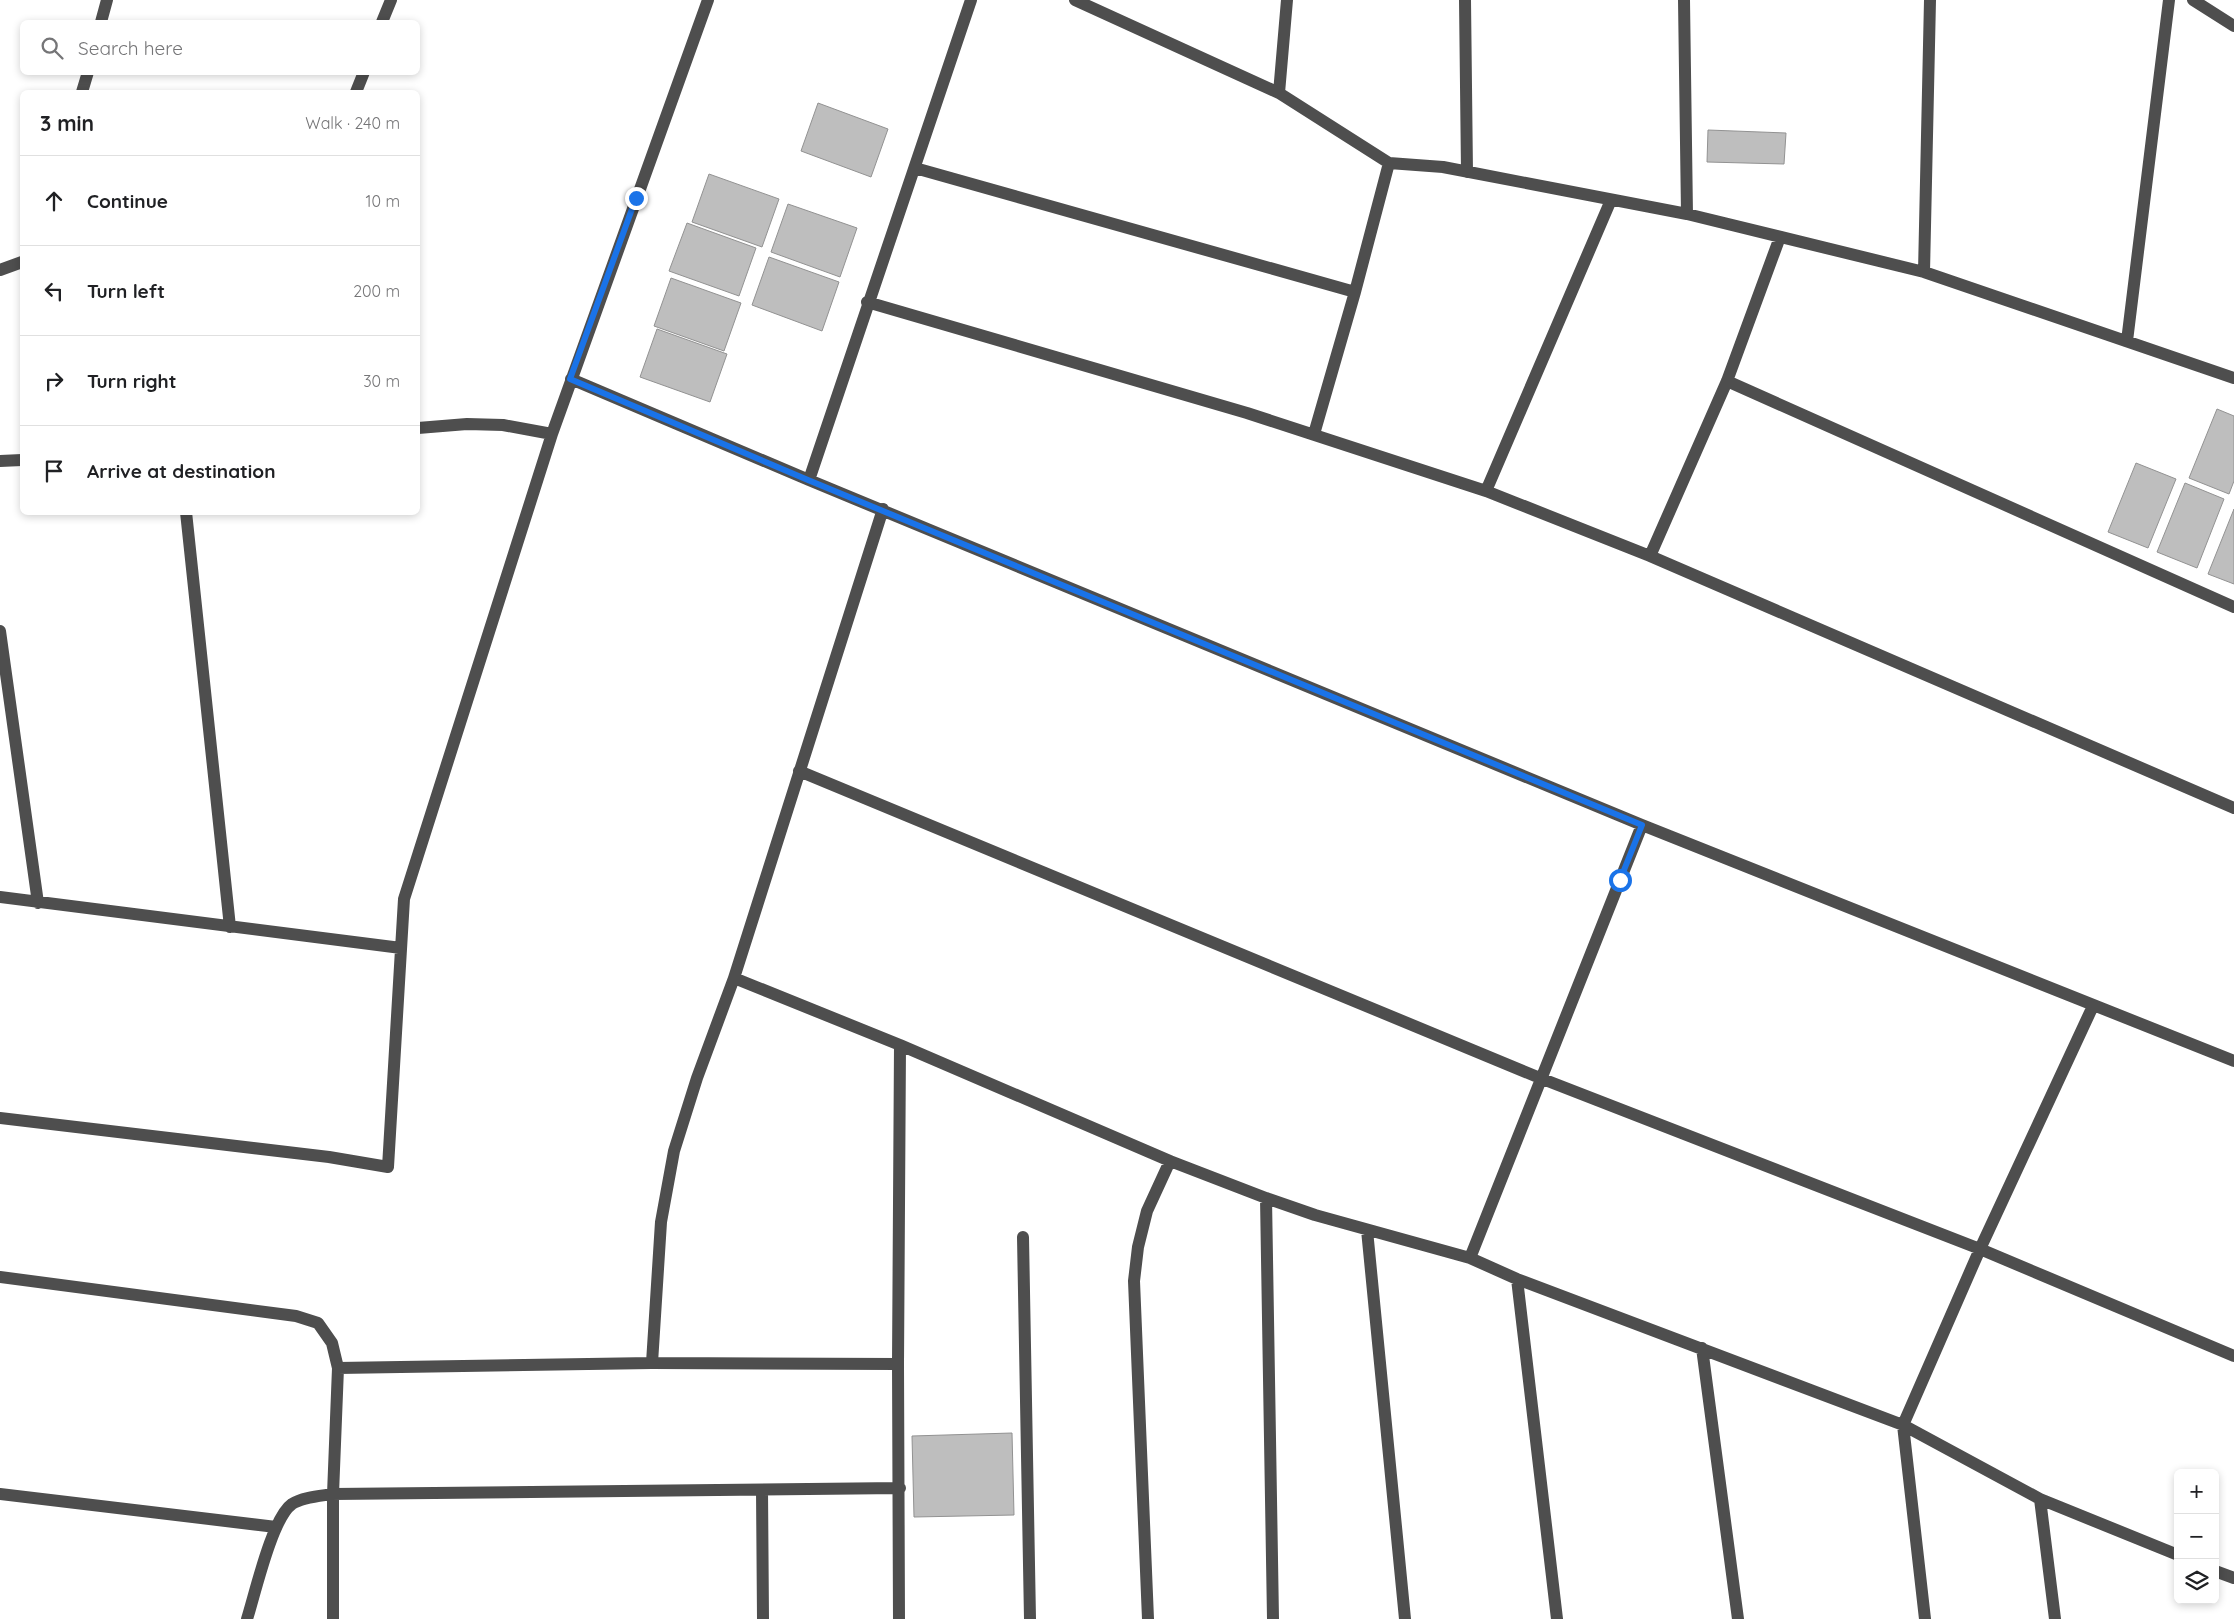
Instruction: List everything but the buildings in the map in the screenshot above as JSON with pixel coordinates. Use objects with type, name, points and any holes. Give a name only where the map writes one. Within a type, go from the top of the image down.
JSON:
[{"type":"street","points":[[102,20],[107,0]]},
{"type":"street","points":[[383,20],[391,0]]},
{"type":"street","points":[[0,1118],[329,1157],[388,1167],[404,899],[570,379],[708,0]]},
{"type":"street","points":[[808,480],[971,0]]},
{"type":"street","points":[[1075,0],[1279,93],[1389,162],[1443,167],[1688,214],[1924,272],[2234,378]]},
{"type":"street","points":[[1279,93],[1287,0]]},
{"type":"street","points":[[1464,0],[1467,172]]},
{"type":"street","points":[[1684,0],[1688,214]]},
{"type":"street","points":[[1924,272],[1930,0]]},
{"type":"street","points":[[2127,341],[2169,0]]},
{"type":"street","points":[[2193,0],[2234,26]]},
{"type":"street","points":[[83,90],[87,75]]},
{"type":"street","points":[[357,90],[363,75]]},
{"type":"street","points":[[1314,434],[1355,292],[1389,162]]},
{"type":"street","points":[[915,168],[1355,292]]},
{"type":"street","points":[[1486,491],[1610,200]]},
{"type":"street","points":[[1650,556],[1727,381],[1780,237]]},
{"type":"street","points":[[0,270],[20,263]]},
{"type":"street","points":[[867,302],[1314,434],[1486,491],[1650,556],[2234,808]]},
{"type":"street","points":[[570,379],[808,480],[883,509],[1642,825],[2234,1061]]},
{"type":"street","points":[[1727,381],[2234,607]]},
{"type":"street","points":[[420,428],[467,424],[503,425],[552,434]]},
{"type":"street","points":[[0,461],[20,460]]},
{"type":"street","points":[[652,1363],[661,1222],[674,1151],[697,1078],[734,978],[883,509]]},
{"type":"street","points":[[186,515],[230,927]]},
{"type":"street","points":[[0,631],[38,903]]},
{"type":"street","points":[[799,771],[1540,1078],[1980,1248],[2234,1356]]},
{"type":"street","points":[[1470,1258],[1642,825]]},
{"type":"street","points":[[0,897],[401,948]]},
{"type":"street","points":[[734,978],[900,1045],[1170,1161],[1266,1198],[1367,1230],[1470,1258],[1517,1279],[1903,1425],[2040,1499],[2174,1553]]},
{"type":"street","points":[[1925,1619],[1903,1425],[1980,1248],[2092,1006]]},
{"type":"street","points":[[899,1619],[900,1045]]},
{"type":"street","points":[[1148,1619],[1134,1281],[1138,1246],[1146,1211],[1170,1161]]},
{"type":"street","points":[[1266,1198],[1273,1619]]},
{"type":"street","points":[[1367,1230],[1405,1619]]},
{"type":"street","points":[[1023,1237],[1030,1619]]},
{"type":"street","points":[[0,1277],[296,1316],[318,1323],[332,1343],[338,1368],[333,1494],[333,1619]]},
{"type":"street","points":[[1517,1279],[1557,1619]]},
{"type":"street","points":[[1702,1348],[1738,1619]]},
{"type":"street","points":[[338,1368],[652,1363],[898,1364]]},
{"type":"street","points":[[247,1619],[276,1527],[292,1504],[315,1496],[333,1494],[900,1488]]},
{"type":"street","points":[[762,1490],[763,1619]]},
{"type":"street","points":[[0,1494],[276,1527]]},
{"type":"street","points":[[2040,1499],[2055,1619]]},
{"type":"street","points":[[2219,1572],[2234,1578]]},
{"type":"route","points":[[636,198],[570,379],[808,480],[1642,825],[1620,880]]}]
